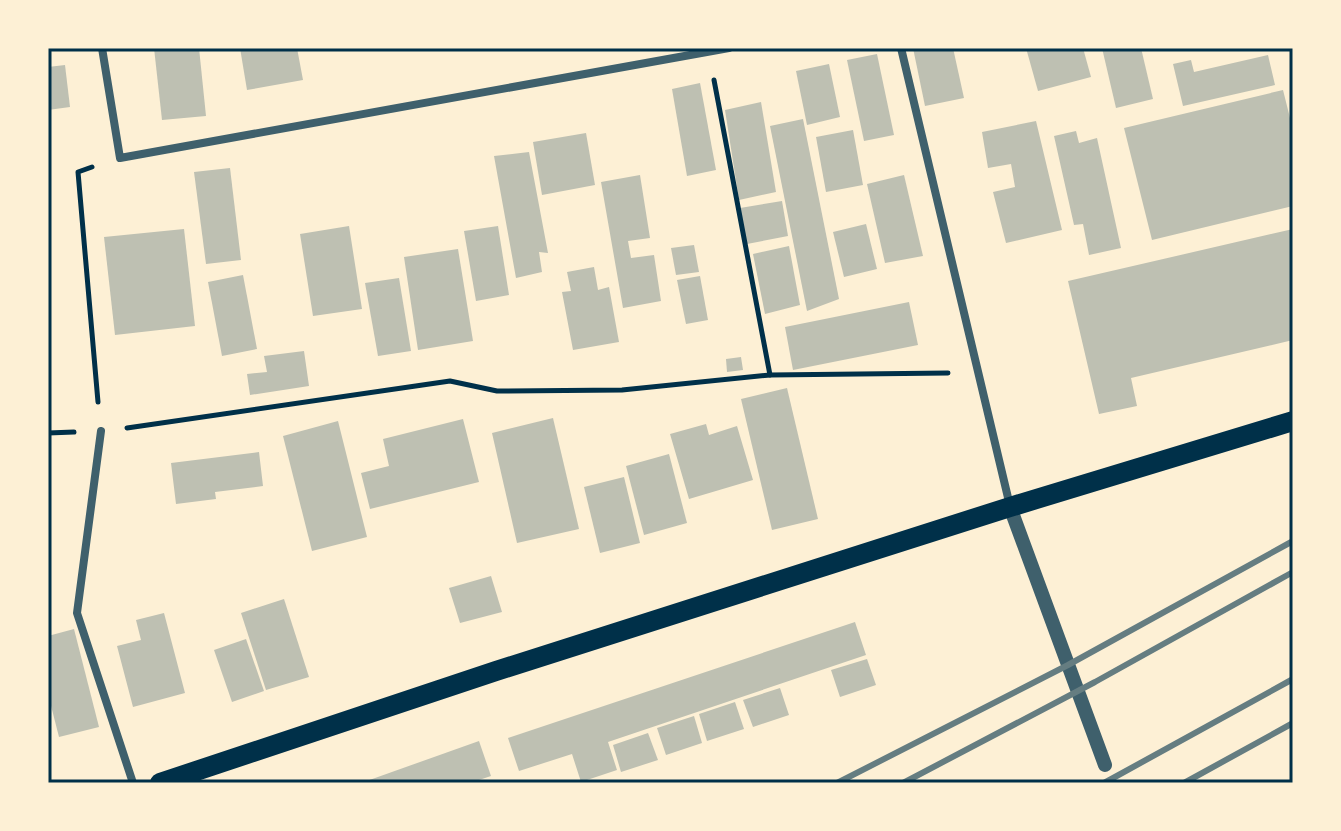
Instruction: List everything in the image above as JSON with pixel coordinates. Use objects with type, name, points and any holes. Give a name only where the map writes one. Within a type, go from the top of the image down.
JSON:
[{"type":"main road","points":[[160,783],[496,671],[1010,507],[1293,421]]},
{"type":"street","points":[[102,48],[120,158],[729,48]]},
{"type":"street","points":[[901,48],[1010,507],[1105,765]]},
{"type":"street","points":[[101,431],[77,613],[133,783]]},
{"type":"path","points":[[709,52],[770,375]]},
{"type":"path","points":[[120,158],[78,172],[101,431],[450,381],[497,391],[622,390],[770,375],[977,371]]},
{"type":"building","points":[[154,48],[199,48],[206,116],[162,120]]},
{"type":"building","points":[[240,48],[297,48],[303,80],[247,90]]},
{"type":"building","points":[[913,48],[953,48],[964,98],[925,106]]},
{"type":"building","points":[[1026,48],[1083,48],[1091,77],[1038,91]]},
{"type":"building","points":[[1102,48],[1141,48],[1153,99],[1116,108]]},
{"type":"building","points":[[877,54],[894,135],[864,141],[847,60]]},
{"type":"building","points":[[1268,55],[1275,85],[1183,106],[1173,64],[1191,60],[1194,72]]},
{"type":"building","points":[[829,64],[840,117],[807,125],[796,71]]},
{"type":"building","points":[[65,65],[70,107],[48,110],[48,67]]},
{"type":"building","points":[[700,83],[716,170],[687,176],[672,89]]},
{"type":"building","points":[[1283,90],[1293,130],[1293,206],[1152,240],[1124,128]]},
{"type":"building","points":[[761,102],[776,192],[739,200],[725,110]]},
{"type":"building","points":[[803,119],[839,299],[807,311],[770,126]]},
{"type":"building","points":[[1036,121],[1062,230],[1006,243],[993,192],[1015,187],[1011,164],[988,168],[982,132]]},
{"type":"building","points":[[853,130],[863,185],[826,192],[816,137]]},
{"type":"building","points":[[1076,131],[1079,143],[1097,138],[1121,248],[1089,255],[1083,224],[1074,225],[1054,136]]},
{"type":"building","points":[[586,133],[595,185],[542,195],[533,142]]},
{"type":"building","points":[[529,152],[548,253],[539,252],[542,272],[516,278],[494,156]]},
{"type":"building","points":[[230,168],[241,260],[206,264],[194,172]]},
{"type":"building","points":[[640,175],[650,238],[628,241],[631,258],[654,255],[661,301],[623,308],[601,182]]},
{"type":"building","points":[[904,175],[923,256],[885,263],[867,184]]},
{"type":"building","points":[[782,201],[788,236],[747,244],[740,208]]},
{"type":"building","points":[[866,224],[877,269],[844,277],[833,232]]},
{"type":"building","points":[[349,226],[362,309],[313,316],[300,234]]},
{"type":"building","points":[[498,226],[509,295],[476,301],[464,231]]},
{"type":"building","points":[[184,229],[195,326],[115,335],[104,237]]},
{"type":"building","points":[[1293,229],[1293,340],[1131,378],[1137,406],[1099,414],[1068,281]]},
{"type":"building","points":[[694,245],[699,272],[676,275],[671,248]]},
{"type":"building","points":[[789,246],[800,305],[765,314],[753,254]]},
{"type":"building","points":[[458,249],[473,341],[418,350],[404,257]]},
{"type":"building","points":[[594,267],[598,290],[609,287],[619,342],[573,350],[562,292],[571,291],[567,272]]},
{"type":"building","points":[[243,275],[257,349],[222,356],[208,282]]},
{"type":"building","points":[[700,276],[708,320],[686,324],[677,280]]},
{"type":"building","points":[[399,278],[411,351],[378,356],[365,283]]},
{"type":"building","points":[[909,302],[918,345],[793,370],[785,327]]},
{"type":"building","points":[[304,351],[309,386],[250,395],[247,374],[267,372],[264,356]]},
{"type":"building","points":[[741,357],[743,370],[727,372],[726,359]]},
{"type":"building","points":[[787,388],[818,519],[772,530],[741,399]]},
{"type":"building","points":[[553,418],[579,529],[517,543],[492,433]]},
{"type":"building","points":[[463,419],[479,482],[370,509],[361,473],[389,466],[383,439]]},
{"type":"building","points":[[338,421],[367,537],[312,551],[283,436]]},
{"type":"building","points":[[706,424],[709,435],[737,426],[753,480],[689,499],[670,434]]},
{"type":"building","points":[[259,452],[263,486],[215,492],[216,499],[176,504],[171,463]]},
{"type":"building","points":[[669,454],[687,523],[644,535],[626,466]]},
{"type":"building","points":[[624,477],[640,543],[600,553],[584,487]]},
{"type":"building","points":[[491,576],[502,612],[460,623],[449,588]]},
{"type":"building","points":[[284,599],[309,677],[266,690],[241,613]]},
{"type":"building","points":[[164,613],[185,693],[133,707],[117,646],[141,640],[136,620]]},
{"type":"building","points":[[855,622],[866,655],[608,742],[617,770],[581,782],[572,754],[519,771],[508,738]]},
{"type":"building","points":[[74,629],[99,727],[59,737],[48,694],[48,636]]},
{"type":"building","points":[[246,639],[264,691],[232,702],[214,650]]},
{"type":"building","points":[[867,659],[876,685],[840,697],[831,670]]},
{"type":"building","points":[[780,688],[789,715],[753,727],[743,700]]},
{"type":"building","points":[[735,702],[744,729],[707,741],[699,714]]},
{"type":"building","points":[[694,716],[702,743],[666,755],[657,728]]},
{"type":"building","points":[[648,733],[658,760],[621,772],[613,745]]},
{"type":"building","points":[[479,741],[491,776],[470,783],[361,783]]},
{"type":"railway","points":[[837,783],[1068,665],[1293,541]]},
{"type":"railway","points":[[903,783],[1095,682],[1293,572]]},
{"type":"railway","points":[[1104,783],[1293,679]]},
{"type":"railway","points":[[1184,783],[1293,723]]}]
